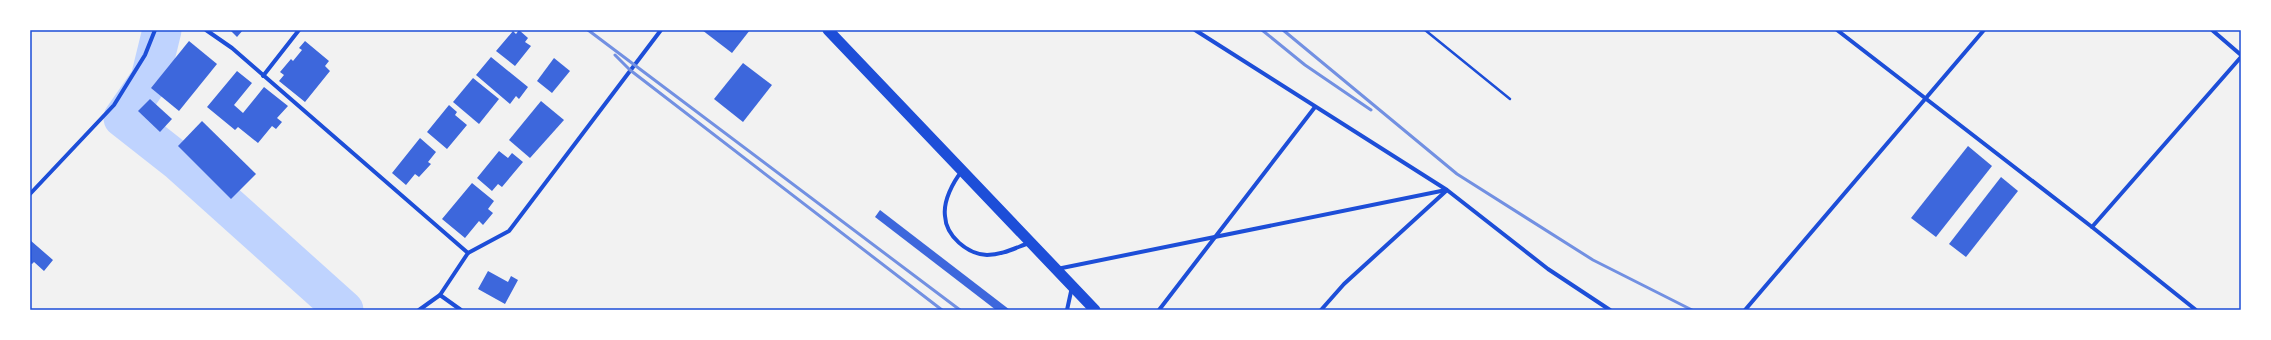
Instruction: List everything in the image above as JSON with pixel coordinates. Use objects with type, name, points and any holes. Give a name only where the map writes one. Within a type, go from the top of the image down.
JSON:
[{"type":"highway","points":[[828,30],[1095,310]]},
{"type":"street","points":[[30,194],[114,105],[145,55],[155,30]]},
{"type":"street","points":[[206,30],[232,48],[468,253]]},
{"type":"street","points":[[263,76],[299,30]]},
{"type":"street","points":[[419,310],[440,295],[468,253],[509,231],[661,30]]},
{"type":"street","points":[[1194,30],[1447,190],[1548,269],[1610,310]]},
{"type":"street","points":[[1837,30],[1927,98],[2196,310]]},
{"type":"street","points":[[1745,310],[1984,30]]},
{"type":"street","points":[[2092,227],[2241,56],[2212,30]]},
{"type":"street","points":[[1159,310],[1315,107]]},
{"type":"street","points":[[962,170],[954,180],[950,190],[944,216],[955,241],[968,249],[986,255],[1006,252],[1030,243]]},
{"type":"street","points":[[1055,269],[1447,190]]},
{"type":"street","points":[[1321,310],[1344,284],[1447,190]]},
{"type":"street","points":[[1067,310],[1072,286]]},
{"type":"street","points":[[440,295],[461,310]]},
{"type":"path","points":[[1424,30],[1510,98]]},
{"type":"building","points":[[230,30],[243,30],[237,37]]},
{"type":"building","points":[[519,30],[528,38],[525,42],[531,46],[515,66],[496,51],[513,31],[516,34]]},
{"type":"building","points":[[702,30],[750,30],[732,53]]},
{"type":"building","points":[[189,41],[217,64],[179,111],[151,88]]},
{"type":"building","points":[[305,41],[329,61],[325,66],[330,71],[305,102],[279,81],[284,75],[280,72],[291,59],[293,61],[302,50],[299,48]]},
{"type":"building","points":[[491,57],[528,87],[519,99],[516,96],[510,104],[476,75]]},
{"type":"building","points":[[554,58],[570,71],[552,93],[537,81]]},
{"type":"building","points":[[743,63],[772,85],[743,122],[714,99]]},
{"type":"building","points":[[237,71],[252,83],[234,105],[243,113],[264,87],[288,106],[277,118],[282,122],[276,129],[272,126],[258,143],[238,127],[235,130],[207,107]]},
{"type":"building","points":[[473,78],[499,99],[479,124],[453,102]]},
{"type":"building","points":[[150,99],[172,119],[160,132],[138,111]]},
{"type":"building","points":[[541,101],[564,120],[530,158],[509,140]]},
{"type":"building","points":[[449,105],[457,112],[455,115],[467,125],[447,149],[427,132]]},
{"type":"building","points":[[202,121],[256,174],[231,199],[178,146]]},
{"type":"building","points":[[420,138],[436,152],[428,162],[431,164],[419,177],[415,174],[406,185],[392,173]]},
{"type":"building","points":[[1968,146],[1992,166],[1936,237],[1911,218]]},
{"type":"building","points":[[499,151],[508,158],[512,153],[523,162],[502,187],[498,184],[492,191],[477,178]]},
{"type":"building","points":[[2001,177],[2018,191],[1966,257],[1949,244]]},
{"type":"building","points":[[472,183],[494,201],[488,209],[493,213],[483,225],[479,221],[465,238],[442,219]]},
{"type":"building","points":[[880,210],[1010,310],[996,310],[875,217]]},
{"type":"building","points":[[30,240],[53,260],[44,271],[34,262],[32,264],[30,263]]},
{"type":"building","points":[[488,271],[508,282],[511,276],[518,280],[505,304],[478,289]]},
{"type":"waterway","points":[[162,30],[150,79],[123,118],[179,162],[344,310]]},
{"type":"railway","points":[[588,30],[960,310]]},
{"type":"railway","points":[[1262,30],[1305,65],[1371,110]]},
{"type":"railway","points":[[1283,30],[1457,174],[1593,260],[1692,310]]},
{"type":"railway","points":[[615,55],[630,70],[942,310]]}]
